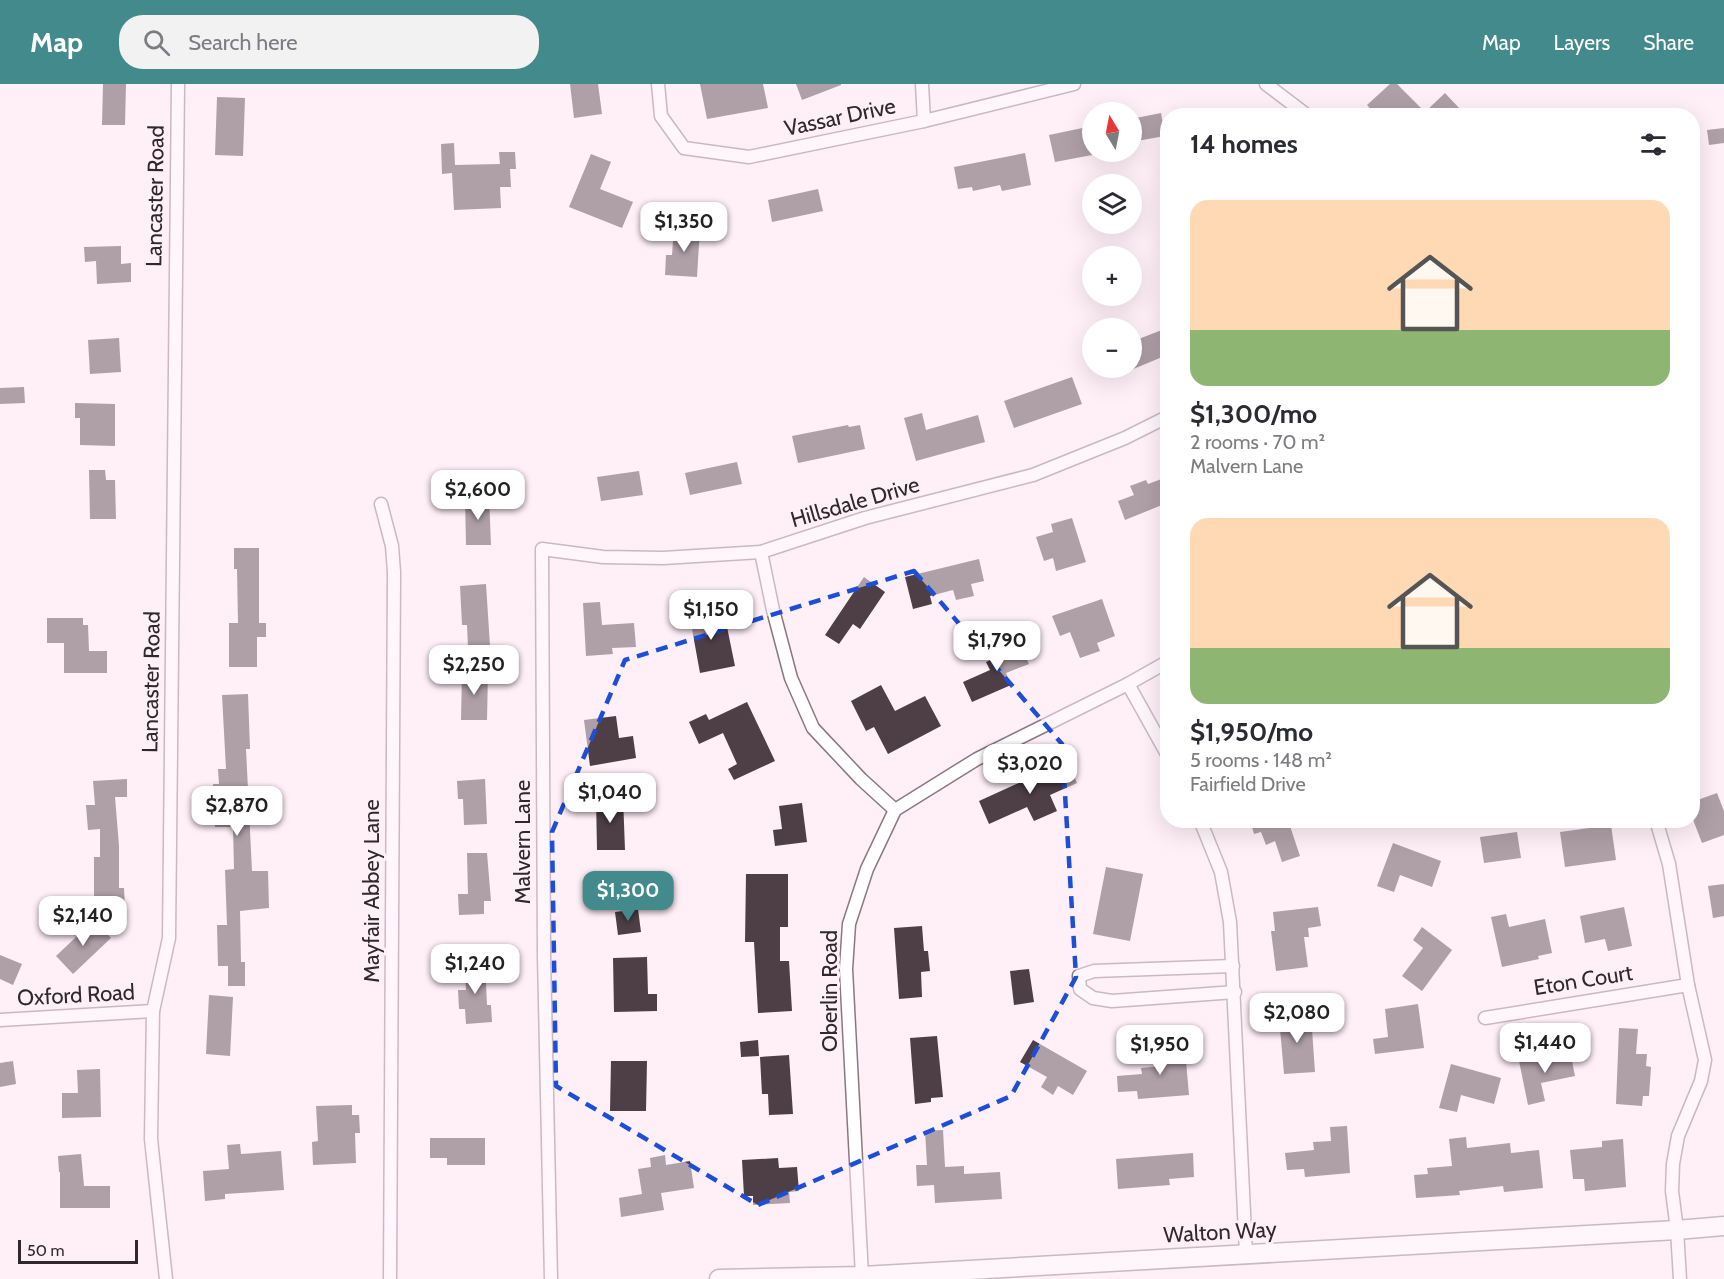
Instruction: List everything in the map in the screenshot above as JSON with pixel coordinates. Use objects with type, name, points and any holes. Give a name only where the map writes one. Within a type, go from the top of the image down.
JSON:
[{"type":"main road","name":"Walton Way","points":[[719,1279],[862,1276],[1724,1226]]},
{"type":"street","name":"Lancaster Road","points":[[166,1279],[151,1139],[153,1011],[169,938],[178,84]]},
{"type":"street","name":"Vassar Drive","points":[[658,84],[661,116],[684,148],[749,157],[924,121],[1074,84]]},
{"type":"street","points":[[922,84],[924,121]]},
{"type":"street","points":[[1266,84],[1298,108]]},
{"type":"street","name":"Hillsdale Drive","points":[[542,549],[603,557],[663,558],[761,552],[865,518],[1033,475],[1125,438],[1160,420]]},
{"type":"street","name":"Mayfair Abbey Lane","points":[[381,504],[392,546],[394,572],[390,1279]]},
{"type":"street","name":"Malvern Lane","points":[[542,549],[544,956],[550,1279]]},
{"type":"street","points":[[761,552],[791,678],[813,728],[861,779],[895,810],[977,759],[1160,666]]},
{"type":"street","points":[[1128,684],[1160,741]]},
{"type":"street","name":"Oberlin Road","points":[[862,1276],[846,969],[849,924],[867,869],[895,810]]},
{"type":"street","points":[[1203,828],[1221,872],[1230,922],[1246,1254]]},
{"type":"street","points":[[1658,828],[1669,864],[1688,984],[1705,1060],[1701,1082],[1678,1136],[1673,1164],[1672,1191],[1680,1279]]},
{"type":"street","points":[[1233,966],[1094,971],[1079,976],[1080,989],[1093,998],[1113,1000],[1235,992]]},
{"type":"street","name":"Eton Court","points":[[1485,1018],[1688,984]]},
{"type":"street","name":"Oxford Road","points":[[0,1020],[153,1011]]},
{"type":"highlighted area","points":[[914,571],[1062,744],[1076,977],[1011,1096],[758,1205],[556,1086],[552,832],[625,660]]},
{"type":"building","points":[[103,84],[126,84],[125,125],[102,125]]},
{"type":"building","points":[[570,84],[598,84],[602,114],[574,118]]},
{"type":"building","points":[[700,84],[763,84],[768,108],[707,119]]},
{"type":"building","points":[[796,84],[841,84],[841,85],[802,100]]},
{"type":"building","points":[[1390,84],[1397,84],[1421,108],[1370,108],[1367,105]]},
{"type":"building","points":[[1445,93],[1459,108],[1429,108]]},
{"type":"building","points":[[217,97],[245,98],[243,156],[215,155]]},
{"type":"building","points":[[1160,113],[1160,137],[1142,140],[1142,117]]},
{"type":"building","points":[[1082,128],[1082,157],[1055,162],[1049,135]]},
{"type":"building","points":[[1724,128],[1724,143],[1709,145],[1707,130]]},
{"type":"building","points":[[454,143],[455,165],[500,164],[499,152],[515,152],[516,169],[510,169],[511,187],[500,187],[501,208],[454,210],[452,173],[442,174],[441,144]]},
{"type":"building","points":[[1025,153],[1031,185],[1002,191],[1000,185],[973,191],[972,187],[958,189],[954,167]]},
{"type":"building","points":[[591,154],[611,162],[600,189],[633,202],[622,228],[569,207]]},
{"type":"building","points":[[818,189],[823,211],[772,222],[768,200]]},
{"type":"building","points":[[674,227],[700,228],[697,277],[665,275],[666,255],[672,255]]},
{"type":"building","points":[[121,246],[121,264],[131,263],[131,282],[97,284],[96,261],[85,262],[84,247]]},
{"type":"building","points":[[1160,331],[1160,358],[1142,365],[1142,338]]},
{"type":"building","points":[[119,338],[121,372],[90,374],[88,340]]},
{"type":"building","points":[[1072,377],[1082,404],[1014,428],[1004,401]]},
{"type":"building","points":[[24,387],[25,403],[0,404],[0,388]]},
{"type":"building","points":[[75,403],[115,404],[115,446],[80,445],[80,418],[75,418]]},
{"type":"building","points":[[922,413],[926,430],[978,415],[985,442],[916,461],[904,418]]},
{"type":"building","points":[[848,425],[849,427],[860,425],[865,449],[798,463],[792,436]]},
{"type":"building","points":[[737,462],[742,484],[690,495],[685,473]]},
{"type":"building","points":[[89,470],[105,470],[106,480],[115,480],[116,519],[90,519]]},
{"type":"building","points":[[639,471],[643,495],[601,501],[597,477]]},
{"type":"building","points":[[1146,480],[1148,484],[1160,480],[1160,506],[1125,520],[1118,501],[1134,495],[1130,486]]},
{"type":"building","points":[[465,496],[489,496],[491,545],[466,545]]},
{"type":"building","points":[[1072,518],[1086,562],[1056,571],[1053,558],[1044,561],[1036,537],[1053,532],[1051,524]]},
{"type":"building","points":[[234,548],[259,548],[259,623],[266,623],[266,637],[257,637],[257,667],[229,667],[229,623],[238,623],[237,569],[234,569]]},
{"type":"building","points":[[979,559],[984,581],[971,584],[974,596],[956,600],[953,590],[930,596],[932,604],[913,609],[905,577]]},
{"type":"building","points":[[864,577],[885,592],[860,629],[853,624],[839,644],[825,635]]},
{"type":"building","points":[[486,584],[490,646],[468,648],[467,625],[462,625],[460,586]]},
{"type":"building","points":[[1102,599],[1115,636],[1097,643],[1100,651],[1080,658],[1070,632],[1060,636],[1052,616]]},
{"type":"building","points":[[600,602],[602,625],[634,623],[636,647],[612,648],[613,654],[586,656],[583,603]]},
{"type":"building","points":[[713,605],[717,624],[726,622],[735,666],[700,673],[690,618],[696,617],[695,608]]},
{"type":"building","points":[[47,618],[83,618],[83,625],[88,625],[89,651],[107,651],[107,673],[64,673],[64,643],[47,643]]},
{"type":"building","points":[[1018,639],[1029,664],[1006,673],[1011,685],[972,702],[963,682],[990,670],[986,662],[999,656],[995,649]]},
{"type":"building","points":[[462,672],[488,672],[487,720],[461,720]]},
{"type":"building","points":[[881,685],[895,711],[925,696],[941,726],[888,754],[874,727],[866,731],[851,701]]},
{"type":"building","points":[[248,694],[250,749],[246,749],[252,871],[268,871],[269,908],[240,911],[241,962],[245,962],[245,986],[228,986],[228,966],[218,966],[217,925],[227,925],[225,870],[234,869],[233,827],[215,827],[213,784],[219,784],[218,769],[226,769],[222,695]]},
{"type":"building","points":[[747,702],[775,761],[734,780],[728,769],[737,764],[723,733],[699,744],[689,722],[706,714],[709,720]]},
{"type":"building","points":[[616,716],[619,738],[633,736],[636,758],[590,766],[584,720]]},
{"type":"building","points":[[1067,761],[1077,783],[1050,795],[1057,811],[1034,821],[1027,807],[989,824],[979,801]]},
{"type":"building","points":[[127,779],[127,797],[115,797],[119,846],[119,888],[124,888],[125,908],[94,908],[94,857],[100,857],[100,829],[88,830],[86,805],[95,805],[93,781]]},
{"type":"building","points":[[485,779],[487,824],[464,825],[463,799],[458,799],[457,781]]},
{"type":"building","points":[[1717,793],[1724,811],[1724,835],[1702,843],[1696,828],[1700,828],[1700,799]]},
{"type":"building","points":[[596,797],[623,797],[625,850],[597,850]]},
{"type":"building","points":[[802,803],[807,842],[775,846],[773,830],[782,829],[779,806]]},
{"type":"building","points":[[1252,828],[1291,828],[1300,856],[1282,862],[1275,841],[1266,845],[1261,832],[1254,834]]},
{"type":"building","points":[[1611,828],[1616,860],[1565,867],[1560,832]]},
{"type":"building","points":[[1517,832],[1521,858],[1484,863],[1480,837]]},
{"type":"building","points":[[1393,843],[1441,861],[1432,887],[1400,875],[1394,892],[1377,886]]},
{"type":"building","points":[[467,853],[487,853],[491,901],[484,901],[484,914],[459,915],[458,894],[468,894]]},
{"type":"building","points":[[1106,867],[1143,874],[1130,941],[1093,934]]},
{"type":"building","points":[[746,874],[788,874],[788,927],[780,927],[780,961],[789,961],[792,1011],[758,1013],[754,942],[745,942]]},
{"type":"building","points":[[1724,884],[1724,916],[1713,918],[1708,886]]},
{"type":"building","points":[[1318,907],[1321,926],[1308,928],[1309,937],[1304,937],[1308,967],[1276,971],[1271,931],[1275,931],[1273,912]]},
{"type":"building","points":[[1624,907],[1632,946],[1608,951],[1605,939],[1585,943],[1580,916]]},
{"type":"building","points":[[638,909],[641,932],[618,935],[615,912]]},
{"type":"building","points":[[1506,914],[1509,927],[1545,919],[1552,953],[1538,956],[1539,959],[1502,967],[1491,917]]},
{"type":"building","points":[[94,920],[111,938],[73,974],[56,956]]},
{"type":"building","points":[[922,926],[924,951],[928,951],[930,971],[921,972],[922,997],[899,999],[894,928]]},
{"type":"building","points":[[1422,927],[1452,950],[1422,991],[1402,976],[1423,948],[1413,940]]},
{"type":"building","points":[[0,955],[22,964],[13,985],[0,979]]},
{"type":"building","points":[[647,957],[648,994],[657,994],[657,1011],[614,1012],[613,958]]},
{"type":"building","points":[[485,963],[487,1005],[491,1005],[492,1022],[466,1024],[465,1009],[459,1009],[458,990],[466,990],[465,964]]},
{"type":"building","points":[[1029,969],[1034,1002],[1014,1005],[1010,971]]},
{"type":"building","points":[[209,995],[233,997],[230,1056],[206,1054]]},
{"type":"building","points":[[1418,1004],[1424,1048],[1375,1054],[1373,1039],[1388,1037],[1385,1009]]},
{"type":"building","points":[[1311,1015],[1315,1072],[1284,1074],[1279,1017]]},
{"type":"building","points":[[1619,1028],[1638,1029],[1636,1054],[1647,1054],[1646,1066],[1651,1067],[1649,1096],[1643,1096],[1642,1106],[1616,1104]]},
{"type":"building","points":[[937,1036],[943,1097],[931,1098],[931,1102],[915,1104],[910,1038]]},
{"type":"building","points":[[758,1040],[759,1056],[741,1057],[740,1042]]},
{"type":"building","points":[[1033,1040],[1087,1071],[1073,1095],[1058,1086],[1053,1095],[1041,1087],[1047,1077],[1020,1062]]},
{"type":"building","points":[[1176,1041],[1177,1050],[1185,1049],[1189,1095],[1138,1099],[1137,1091],[1118,1092],[1117,1076],[1142,1074],[1141,1068],[1163,1066],[1161,1042]]},
{"type":"building","points":[[1570,1051],[1575,1076],[1541,1083],[1545,1101],[1528,1105],[1519,1061]]},
{"type":"building","points":[[789,1055],[793,1114],[769,1115],[768,1094],[762,1094],[760,1057]]},
{"type":"building","points":[[13,1061],[16,1084],[0,1087],[0,1063]]},
{"type":"building","points":[[611,1061],[647,1061],[646,1111],[610,1111]]},
{"type":"building","points":[[1451,1064],[1501,1078],[1494,1104],[1461,1095],[1457,1112],[1439,1108]]},
{"type":"building","points":[[100,1069],[101,1117],[62,1118],[62,1093],[78,1093],[77,1070]]},
{"type":"building","points":[[352,1105],[352,1115],[359,1115],[360,1133],[355,1133],[356,1163],[313,1165],[312,1142],[318,1141],[316,1106]]},
{"type":"building","points":[[1347,1126],[1350,1173],[1305,1177],[1304,1169],[1287,1170],[1285,1153],[1314,1150],[1313,1142],[1331,1141],[1330,1127]]},
{"type":"building","points":[[943,1130],[945,1167],[964,1166],[964,1174],[1000,1172],[1002,1199],[935,1203],[934,1185],[917,1186],[916,1165],[927,1165],[925,1131]]},
{"type":"building","points":[[1466,1137],[1467,1148],[1510,1143],[1511,1153],[1539,1150],[1543,1188],[1504,1192],[1503,1186],[1459,1191],[1460,1195],[1416,1198],[1414,1175],[1428,1174],[1427,1168],[1452,1166],[1449,1139]]},
{"type":"building","points":[[430,1138],[485,1138],[485,1165],[447,1165],[447,1158],[430,1158]]},
{"type":"building","points":[[1623,1139],[1626,1187],[1585,1191],[1584,1179],[1573,1179],[1570,1150],[1602,1147],[1602,1141]]},
{"type":"building","points":[[240,1144],[241,1154],[281,1151],[284,1190],[225,1194],[225,1199],[205,1201],[203,1171],[229,1169],[227,1145]]},
{"type":"building","points":[[1193,1153],[1194,1177],[1169,1179],[1170,1185],[1118,1189],[1116,1159]]},
{"type":"building","points":[[81,1154],[84,1186],[110,1186],[110,1208],[60,1208],[58,1156]]},
{"type":"building","points":[[665,1155],[666,1165],[690,1161],[694,1188],[661,1193],[664,1210],[621,1217],[619,1198],[642,1194],[638,1169],[651,1167],[650,1158]]},
{"type":"building","points":[[778,1158],[779,1168],[797,1167],[799,1191],[789,1192],[790,1203],[753,1205],[753,1196],[744,1196],[742,1160]]}]
